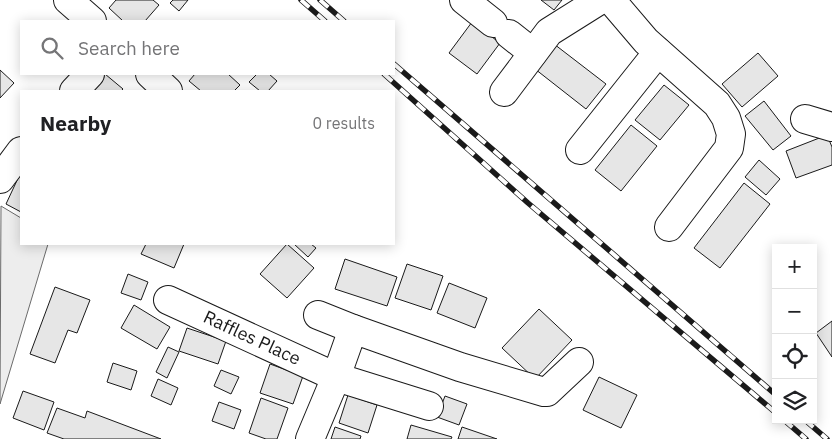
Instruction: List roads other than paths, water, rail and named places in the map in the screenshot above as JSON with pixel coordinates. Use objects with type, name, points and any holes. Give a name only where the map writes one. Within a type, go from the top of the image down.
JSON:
[{"type":"street","points":[[68,0],[91,20]]},
{"type":"street","points":[[464,0],[533,53]]},
{"type":"street","points":[[504,92],[549,32],[600,0]]},
{"type":"street","points":[[611,0],[646,41],[717,104],[726,118],[730,134],[729,148],[669,227]]},
{"type":"street","points":[[580,150],[658,52]]},
{"type":"street","points":[[75,90],[89,75]]},
{"type":"street","points":[[151,75],[167,90]]},
{"type":"street","points":[[805,119],[832,127]]},
{"type":"street","points":[[0,179],[20,152]]},
{"type":"street","name":"Raffles Place","points":[[168,300],[336,377],[429,406]]},
{"type":"street","points":[[318,315],[460,367],[548,392],[580,362]]},
{"type":"street","points":[[310,439],[336,377],[353,329]]},
{"type":"railway","points":[[301,0],[324,20]]},
{"type":"railway","points":[[320,0],[343,20]]},
{"type":"railway","points":[[395,65],[772,392]]},
{"type":"railway","points":[[385,75],[528,203],[772,410]]},
{"type":"railway","points":[[789,424],[806,439]]},
{"type":"railway","points":[[810,424],[827,439]]}]
